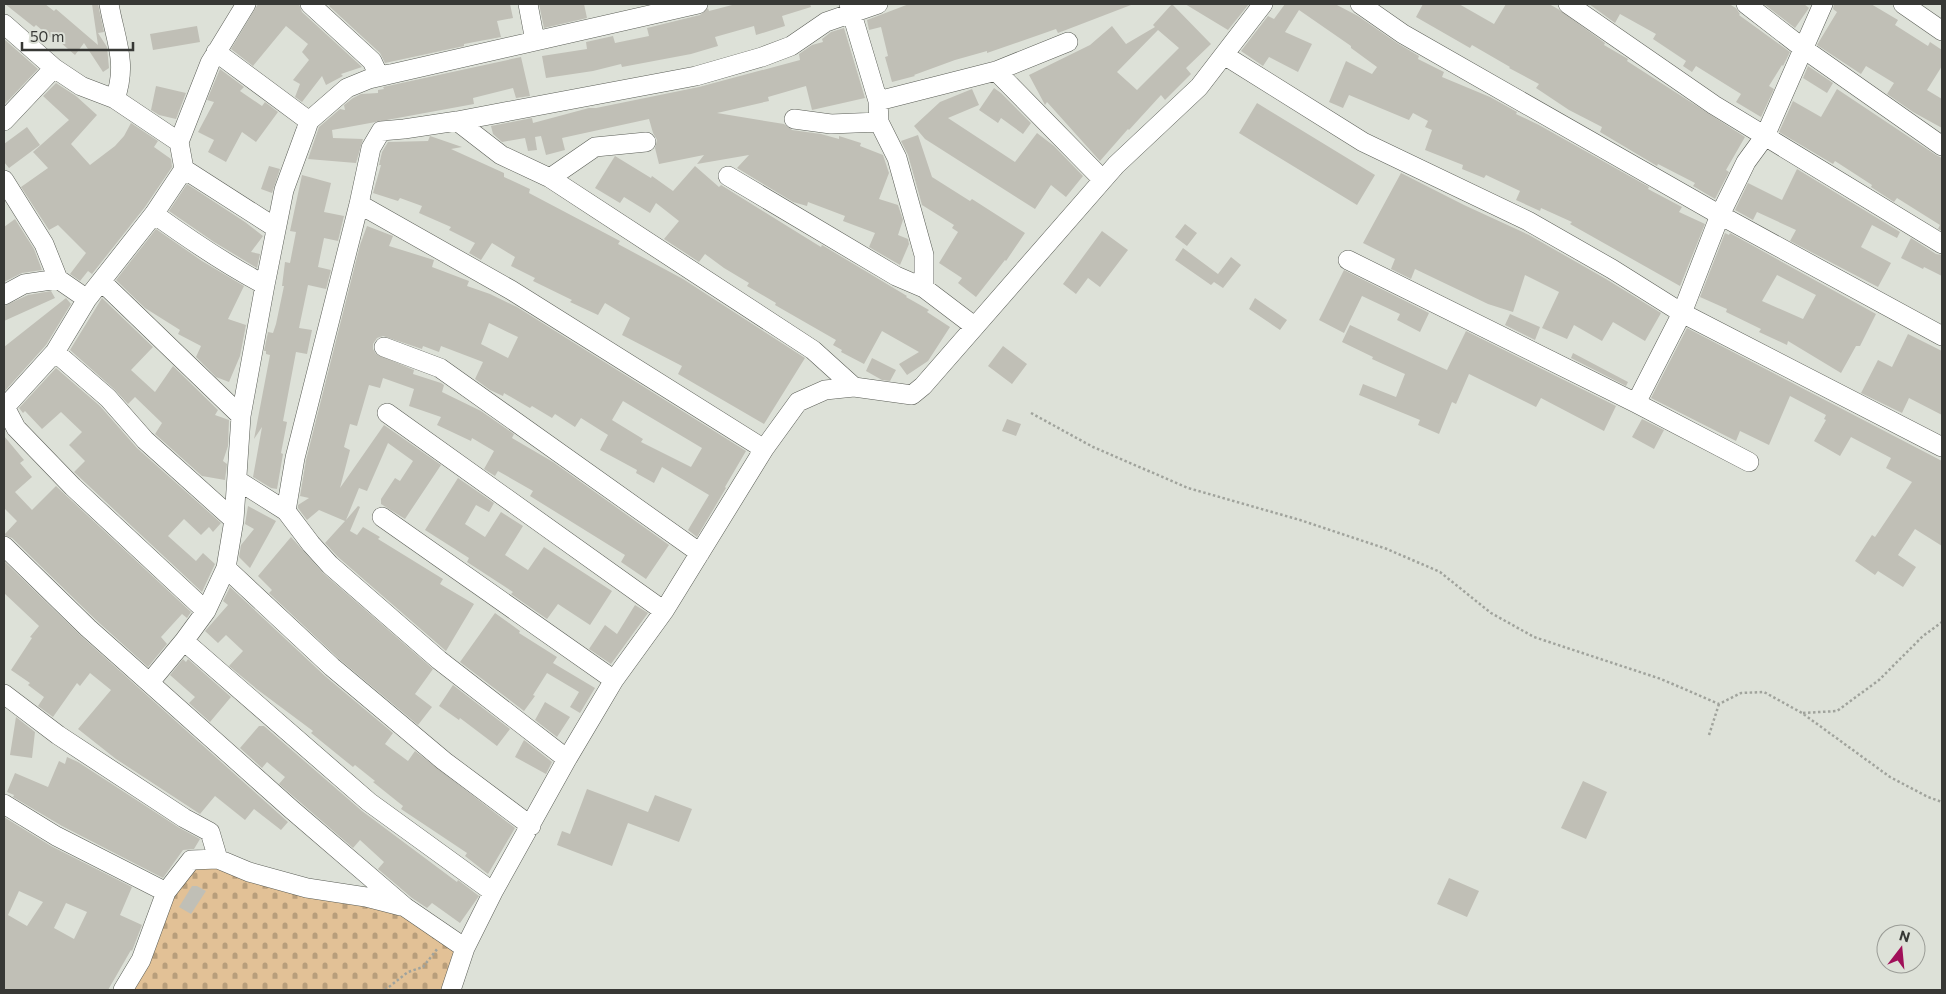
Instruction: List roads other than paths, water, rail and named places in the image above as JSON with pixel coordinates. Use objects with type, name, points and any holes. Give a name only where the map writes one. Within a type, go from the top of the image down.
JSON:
[{"type":"street","points":[[109,4],[121,62],[121,83],[115,99]]},
{"type":"street","points":[[206,611],[74,487],[16,428],[4,407],[55,352],[87,299],[154,214],[184,169],[179,142],[210,63],[246,4]]},
{"type":"street","points":[[310,4],[372,61],[379,76],[535,41],[624,12],[698,4]]},
{"type":"street","points":[[528,4],[535,41]]},
{"type":"street","points":[[286,511],[295,458],[360,204],[371,148],[381,131],[404,130],[457,121],[696,76],[762,57],[791,46],[826,22],[850,9],[878,4]]},
{"type":"street","points":[[451,990],[465,948],[493,892],[567,759],[614,680],[664,611],[764,450],[798,402],[825,390],[854,387],[912,395],[923,386],[1116,165],[1199,87],[1263,4]]},
{"type":"street","points":[[1360,4],[1412,39],[1720,215],[1942,336]]},
{"type":"street","points":[[1568,4],[1714,105],[1942,244]]},
{"type":"street","points":[[1746,4],[1804,49],[1942,146]]},
{"type":"street","points":[[1636,403],[1682,313],[1720,215],[1746,162],[1765,136],[1823,4]]},
{"type":"street","points":[[1903,4],[1942,31]]},
{"type":"street","points":[[850,9],[878,101],[879,122],[897,158],[924,255],[924,288]]},
{"type":"street","points":[[4,24],[54,68],[81,86],[115,99],[179,142]]},
{"type":"street","points":[[878,101],[996,71],[1068,42]]},
{"type":"street","points":[[216,52],[309,121]]},
{"type":"street","points":[[1224,54],[1362,142],[1528,220],[1682,313],[1942,447]]},
{"type":"street","points":[[4,121],[54,68]]},
{"type":"street","points":[[996,71],[1104,180]]},
{"type":"street","points":[[150,682],[184,642],[206,611],[226,568],[234,520],[241,416],[264,285],[284,190],[309,121],[347,88],[389,74]]},
{"type":"street","points":[[794,119],[832,124],[879,122]]},
{"type":"street","points":[[457,121],[501,155],[550,178],[814,350],[854,387]]},
{"type":"street","points":[[550,178],[595,147],[646,142]]},
{"type":"street","points":[[184,169],[276,228]]},
{"type":"street","points":[[728,176],[896,276],[924,288],[974,326]]},
{"type":"street","points":[[4,180],[44,244],[58,279],[87,299]]},
{"type":"street","points":[[360,204],[511,290],[764,450]]},
{"type":"street","points":[[154,214],[196,245],[264,285]]},
{"type":"street","points":[[1348,260],[1636,403],[1749,462]]},
{"type":"street","points":[[4,295],[24,284],[58,279]]},
{"type":"street","points":[[101,281],[241,416]]},
{"type":"street","points":[[384,347],[440,368],[700,553]]},
{"type":"street","points":[[55,352],[108,398],[145,440],[234,520]]},
{"type":"street","points":[[387,414],[664,611]]},
{"type":"street","points":[[237,480],[286,511],[330,565],[439,660],[567,759]]},
{"type":"street","points":[[382,517],[614,680]]},
{"type":"street","points":[[4,546],[88,628],[291,809],[405,907],[465,948]]},
{"type":"street","points":[[226,568],[332,667],[444,760],[531,826]]},
{"type":"street","points":[[184,642],[369,802],[493,892]]},
{"type":"street","points":[[4,694],[58,735],[184,818],[210,832],[218,860]]},
{"type":"street","points":[[4,804],[56,836],[166,892]]},
{"type":"street","points":[[123,990],[141,960],[166,892],[191,860],[218,860],[249,872],[307,888],[366,897],[405,907]]}]
